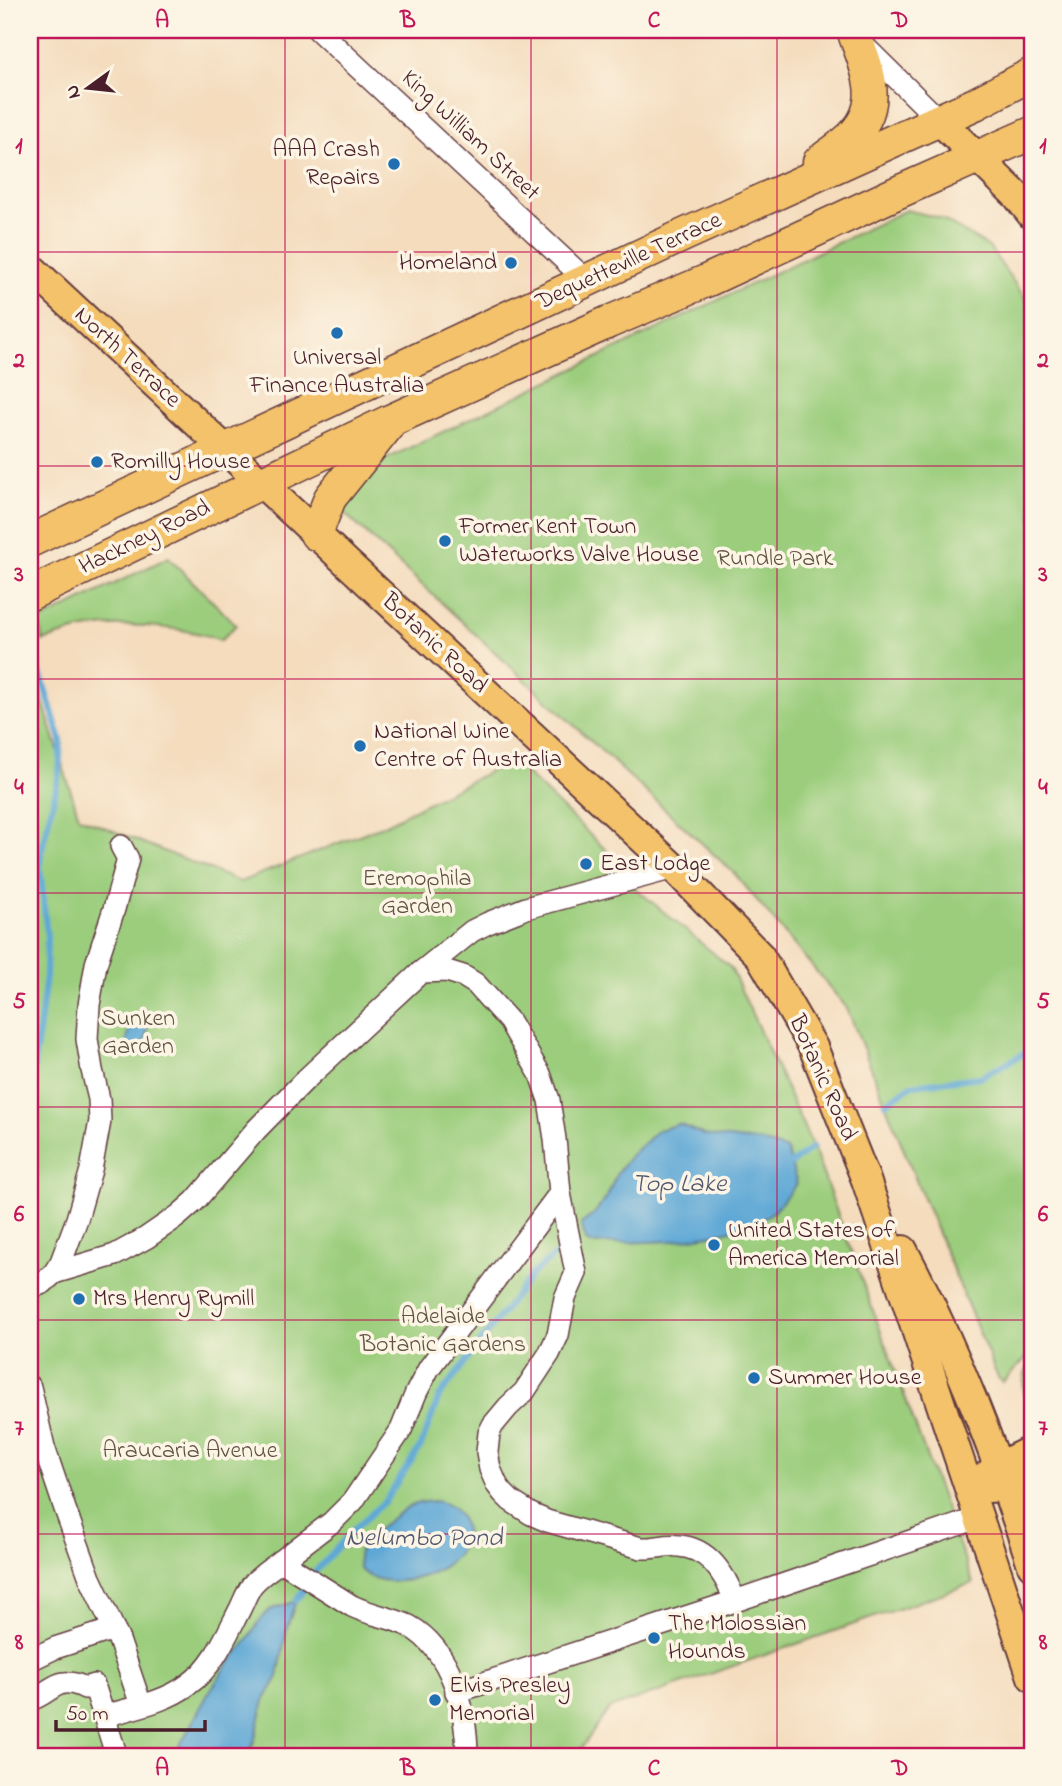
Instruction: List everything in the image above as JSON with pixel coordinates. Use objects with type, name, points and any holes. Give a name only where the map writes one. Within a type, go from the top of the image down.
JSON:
[{"type":"highway","points":[[782,192],[855,134],[870,108],[870,75],[851,33]]},
{"type":"highway","name":"Dequetteville Terrace","points":[[225,450],[975,104],[1032,74]]},
{"type":"highway","name":"Dequetteville Terrace","points":[[261,483],[392,420],[1032,133]]},
{"type":"highway","points":[[587,281],[609,322]]},
{"type":"highway","points":[[316,534],[330,498],[392,420]]},
{"type":"highway","name":"Hackney Road","points":[[30,541],[225,450]]},
{"type":"highway","name":"Hackney Road","points":[[30,594],[261,483]]},
{"type":"main road","points":[[939,120],[1017,196],[1032,215]]},
{"type":"main road","name":"North Terrace","points":[[30,267],[261,483]]},
{"type":"main road","name":"Botanic Road","points":[[261,483],[674,868],[760,956],[813,1047],[866,1180],[969,1490]]},
{"type":"main road","name":"Botanic Road","points":[[866,1180],[931,1304],[1013,1477]]},
{"type":"main road","points":[[1032,1450],[1013,1477],[969,1490],[1032,1677]]},
{"type":"main road","points":[[1013,1477],[1032,1565]]},
{"type":"street","name":"King William Street","points":[[318,30],[587,281]]},
{"type":"street","points":[[851,33],[939,120]]},
{"type":"street","points":[[30,1304],[42,1281],[61,1262],[77,1219],[99,1134],[99,1099],[89,1058],[87,1018],[96,964],[128,859],[121,846]]},
{"type":"street","points":[[42,1281],[116,1255],[178,1216],[195,1201],[256,1130],[304,1081],[421,972],[463,938],[488,923],[526,908],[674,868]]},
{"type":"street","points":[[463,938],[463,955],[467,967],[509,1021],[545,1085],[555,1139],[566,1230],[576,1273],[565,1298],[555,1343],[530,1384],[499,1417],[489,1433],[487,1452],[493,1478],[511,1502],[547,1521],[640,1548],[678,1545],[702,1554],[724,1575],[735,1601]]},
{"type":"street","points":[[421,972],[457,973],[484,991]]},
{"type":"street","points":[[104,1716],[183,1689],[199,1676],[221,1647],[253,1585],[265,1572],[332,1522],[353,1502],[401,1430],[429,1368],[560,1193]]},
{"type":"street","points":[[30,1387],[44,1447],[72,1531],[124,1654],[141,1705]]},
{"type":"street","points":[[468,1688],[978,1518]]},
{"type":"street","points":[[281,1561],[352,1606],[408,1626],[435,1650],[445,1665],[468,1688],[465,1728],[467,1756]]},
{"type":"street","points":[[30,1660],[55,1648],[114,1629]]},
{"type":"street","points":[[30,1700],[41,1696],[53,1686],[64,1683],[74,1683],[85,1688],[94,1685],[115,1751],[108,1756]]},
{"type":"green space","name":"Rundle Park","points":[[906,210],[940,218],[989,247],[1032,308],[1032,1352],[1003,1382],[998,1378],[847,1008],[735,874],[341,510],[352,490],[386,459]]},
{"type":"green space","points":[[169,557],[236,625],[221,640],[189,631],[118,626],[80,630],[43,641],[39,621]]},
{"type":"green space","name":"Adelaide Botanic Gardens","points":[[31,664],[79,817],[240,882],[382,826],[512,760],[631,874],[635,888],[731,968],[813,1147],[973,1583],[609,1709],[576,1756],[30,1756]]},
{"type":"green space","points":[[1032,1359],[1032,1416],[1023,1381]]},
{"type":"water","points":[[136,1015],[146,1016],[145,1020],[149,1021],[144,1049],[140,1048],[140,1052],[130,1051],[130,1047],[126,1046],[131,1017],[136,1018]]},
{"type":"water","name":"Top Lake","points":[[679,1124],[704,1135],[762,1142],[787,1150],[797,1184],[774,1211],[755,1224],[673,1241],[592,1244],[586,1241],[581,1224],[593,1215],[607,1197],[617,1173],[631,1155],[658,1130]]},
{"type":"water","name":"Nelumbo Pond","points":[[433,1501],[455,1510],[465,1534],[461,1549],[450,1562],[414,1579],[394,1581],[375,1578],[359,1569],[359,1552],[376,1531],[409,1507]]},
{"type":"water","points":[[296,1601],[287,1627],[278,1677],[264,1701],[248,1756],[174,1756],[208,1694],[263,1616],[270,1610]]},
{"type":"waterway","points":[[30,640],[61,740],[59,775],[40,866],[47,937],[46,976],[30,1089]]},
{"type":"waterway","points":[[885,1104],[912,1085],[981,1077],[1032,1050]]},
{"type":"waterway","points":[[787,1167],[813,1147]]},
{"type":"waterway","points":[[296,1601],[315,1572],[354,1529],[385,1501],[421,1446],[439,1397],[532,1274],[565,1247]]},
{"type":"place","name":"AAA Crash Repairs","points":[[394,164]]},
{"type":"place","name":"Homeland","points":[[511,263]]},
{"type":"place","name":"Universal Finance Australia","points":[[337,333]]},
{"type":"place","name":"Romilly House","points":[[97,462]]},
{"type":"place","name":"Former Kent Town Waterworks Valve House","points":[[445,541]]},
{"type":"place","name":"National Wine Centre of Australia","points":[[360,746]]},
{"type":"place","name":"East Lodge","points":[[586,864]]},
{"type":"place","name":"United States of America Memorial","points":[[714,1245]]},
{"type":"place","name":"Mrs Henry Rymill","points":[[79,1299]]},
{"type":"place","name":"Summer House","points":[[754,1378]]},
{"type":"place","name":"The Molossian Hounds","points":[[654,1638]]},
{"type":"place","name":"Elvis Presley Memorial","points":[[435,1700]]},
{"type":"park label","name":"Eremophila Garden","points":[[417,893]]},
{"type":"park label","name":"Sunken Garden","points":[[138,1033]]},
{"type":"park label","name":"Araucaria Avenue","points":[[190,1451]]}]
